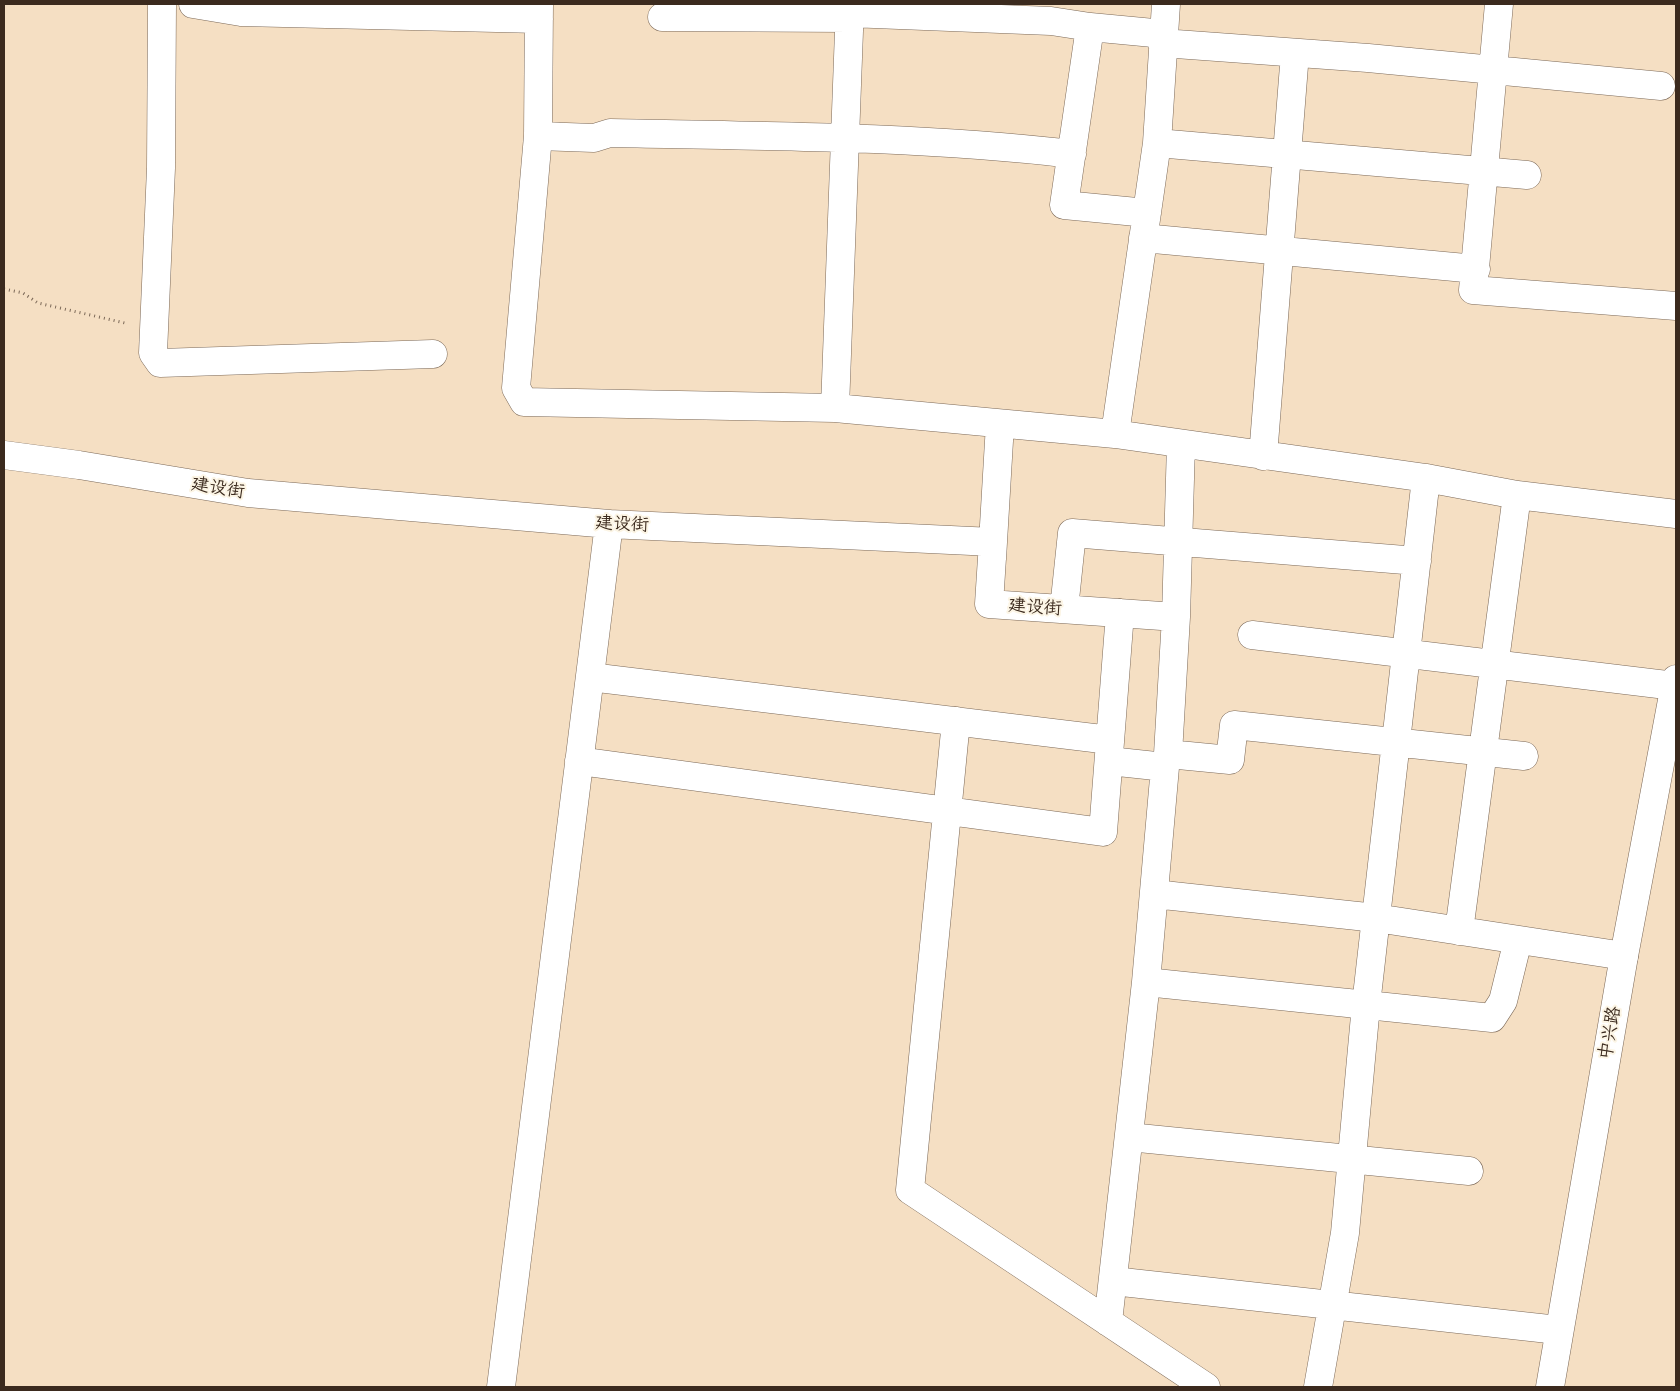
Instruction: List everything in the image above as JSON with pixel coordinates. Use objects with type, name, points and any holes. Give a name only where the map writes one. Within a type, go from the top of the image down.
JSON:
[{"type":"street","points":[[162,4],[161,168],[153,353],[160,362],[433,354]]},
{"type":"street","points":[[193,4],[241,12],[539,11],[538,136],[516,388],[524,402],[835,408],[1114,434],[1426,478],[1517,495],[1676,514]]},
{"type":"street","points":[[1114,434],[1157,143],[1166,4]]},
{"type":"street","points":[[1499,4],[1474,290],[1676,306]]},
{"type":"street","points":[[662,17],[849,12],[1051,21],[1163,38],[1295,53],[1368,58],[1662,86]]},
{"type":"street","points":[[835,408],[849,12]]},
{"type":"street","points":[[1090,27],[1064,205],[1145,226],[1279,251],[1476,269]]},
{"type":"street","points":[[1263,456],[1295,53]]},
{"type":"street","points":[[538,136],[594,138],[610,133],[845,138],[1009,147],[1072,154]]},
{"type":"street","points":[[1157,143],[1526,175]]},
{"type":"street","points":[[993,542],[1000,424]]},
{"type":"street","points":[[1108,1322],[1146,982],[1166,760],[1176,617],[1181,444]]},
{"type":"street","name":"建设街","points":[[4,455],[79,465],[248,493],[609,524],[993,542],[988,604],[1176,617]]},
{"type":"street","points":[[1318,1387],[1344,1233],[1366,1005],[1426,478]]},
{"type":"street","points":[[1460,931],[1517,495]]},
{"type":"street","points":[[501,1387],[609,524]]},
{"type":"street","points":[[1064,609],[1072,533],[1417,561]]},
{"type":"street","points":[[579,761],[1103,832],[1120,613]]},
{"type":"street","points":[[1252,635],[1494,665],[1676,683]]},
{"type":"street","points":[[590,677],[956,721],[1109,751],[1166,760],[1230,760],[1234,725],[1524,756]]},
{"type":"street","name":"中兴路","points":[[1550,1387],[1558,1330],[1624,956],[1676,683]]},
{"type":"street","points":[[956,721],[910,1190],[1206,1387]]},
{"type":"street","points":[[1154,894],[1376,918],[1624,956]]},
{"type":"street","points":[[1146,982],[1492,1018],[1503,1001],[1518,940]]},
{"type":"street","points":[[1128,1137],[1469,1171]]},
{"type":"street","points":[[1113,1281],[1558,1330]]},
{"type":"path","points":[[4,289],[23,293],[38,303],[154,330]]}]
